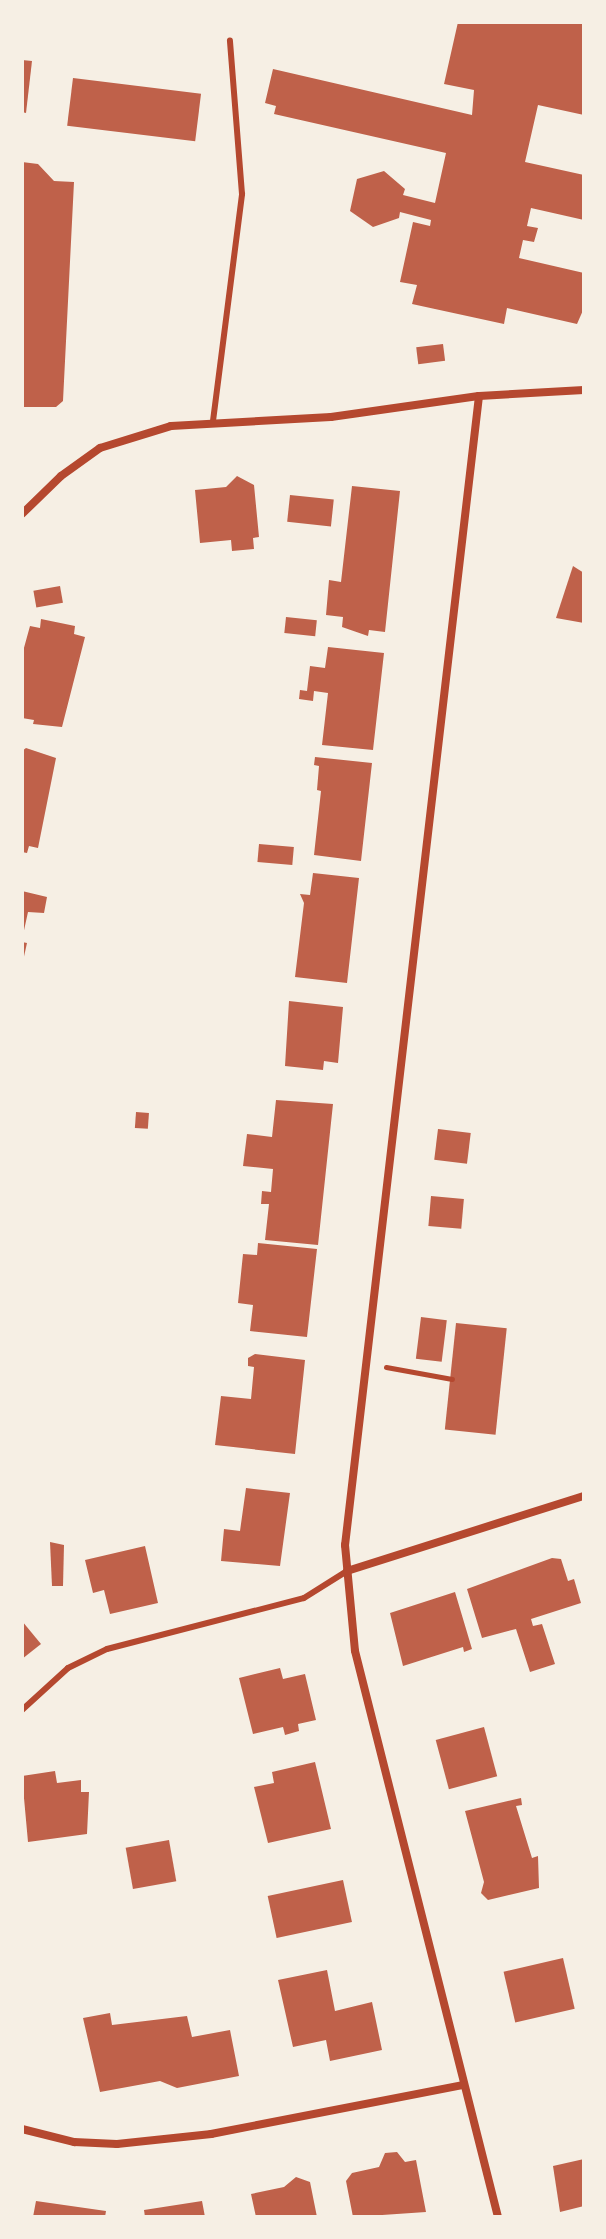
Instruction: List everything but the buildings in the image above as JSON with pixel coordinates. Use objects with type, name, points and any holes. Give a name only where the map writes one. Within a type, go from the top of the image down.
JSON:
[{"type":"street","points":[[22,514],[61,476],[100,448],[171,426],[213,421],[331,417],[479,396],[584,390]]},
{"type":"street","points":[[479,396],[367,1364],[347,1571],[355,1651],[462,2085],[498,2217]]},
{"type":"street","points":[[347,1571],[584,1496]]},
{"type":"street","points":[[22,2129],[74,2142],[117,2144],[211,2134],[462,2085]]},
{"type":"lane","points":[[213,421],[242,194],[230,40]]},
{"type":"lane","points":[[22,1710],[68,1668],[107,1649],[304,1598],[347,1571]]},
{"type":"path","points":[[367,1364],[452,1379]]}]
